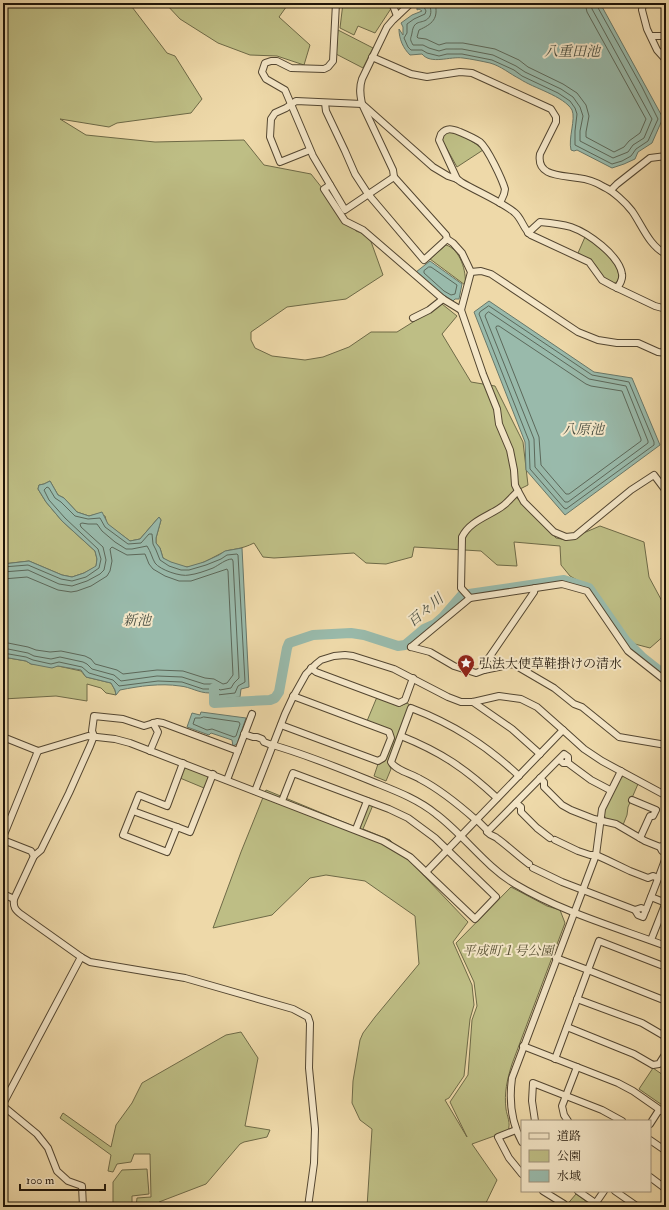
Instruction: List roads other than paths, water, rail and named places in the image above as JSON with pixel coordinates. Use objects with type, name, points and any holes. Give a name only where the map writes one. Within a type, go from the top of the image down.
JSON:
[{"type":"street","points":[[336,3],[333,61],[328,67],[324,69],[291,68],[274,61],[267,62],[263,66],[263,76],[285,90],[310,150],[345,210],[394,177]]},
{"type":"street","points":[[392,3],[397,16]]},
{"type":"street","points":[[411,3],[397,16],[384,32],[362,79],[359,90],[362,104],[393,170],[394,177],[462,253],[471,272],[461,310],[497,410],[499,424],[510,450],[515,484],[518,491],[524,502],[554,532],[566,537],[575,536],[632,490],[654,475],[666,491]]},
{"type":"street","points":[[643,3],[642,10],[647,28],[652,36],[657,50],[666,60]]},
{"type":"street","points":[[652,36],[666,36]]},
{"type":"street","points":[[372,57],[411,74],[427,77],[460,72],[472,73],[547,107],[554,112],[556,122],[540,154],[540,162],[544,170],[553,174],[590,181],[611,190],[631,210],[653,244],[666,254]]},
{"type":"street","points":[[310,150],[280,162],[270,137],[271,119],[275,113],[296,101],[362,104],[433,166],[448,176],[457,178]]},
{"type":"street","points":[[325,103],[326,111],[355,174],[368,194],[424,260],[448,239]]},
{"type":"street","points":[[500,203],[505,189],[486,149],[480,142],[452,129],[447,129],[440,134],[439,140],[457,178],[461,182],[516,213],[524,228],[528,232],[589,262],[602,280],[655,306],[666,308]]},
{"type":"street","points":[[611,190],[650,158],[666,156]]},
{"type":"street","points":[[330,185],[324,189],[345,222],[363,230],[442,299],[461,310]]},
{"type":"street","points":[[528,232],[540,222],[565,226],[587,235],[599,244],[617,262],[622,274],[618,288]]},
{"type":"street","points":[[471,272],[481,271],[491,274],[578,332],[593,339],[611,342],[638,343],[658,352],[666,353]]},
{"type":"street","points":[[414,318],[429,310],[442,299]]},
{"type":"street","points":[[470,598],[461,588],[462,537],[465,531],[484,516],[504,506],[518,491]]},
{"type":"street","points":[[666,682],[628,651],[587,591],[562,584],[470,598],[412,647],[430,652],[454,666],[476,673],[513,664],[554,688],[574,704],[582,707],[619,737],[666,745]]},
{"type":"street","points":[[484,670],[484,665],[534,592],[535,588]]},
{"type":"street","points":[[255,791],[293,696],[306,674],[311,668],[326,658],[345,654],[394,669],[461,702],[473,702],[499,696],[521,699],[537,707],[584,749],[602,761],[666,797]]},
{"type":"street","points":[[311,668],[316,672],[400,703],[405,700],[413,678]]},
{"type":"street","points":[[281,725],[378,761],[383,758],[391,738],[388,732],[293,696]]},
{"type":"street","points":[[473,702],[512,729],[540,754]]},
{"type":"street","points":[[490,829],[476,820],[452,799],[434,786],[393,767],[391,762],[411,708],[447,723],[471,737],[496,755],[519,776]]},
{"type":"street","points":[[227,780],[252,714]]},
{"type":"street","points":[[238,752],[163,723],[157,722],[144,726],[122,719],[94,716],[92,731],[94,736],[69,793],[41,850],[34,856],[14,899],[14,906],[16,910],[90,962],[185,978],[293,1009],[308,1017],[310,1023],[309,1068],[316,1129],[314,1163],[308,1207]]},
{"type":"street","points":[[150,751],[158,732],[153,723]]},
{"type":"street","points":[[426,872],[563,730]]},
{"type":"street","points":[[244,734],[262,738],[264,742],[343,769],[411,798],[435,813],[461,835],[488,863],[513,883],[537,896],[574,912],[666,946]]},
{"type":"street","points":[[3,737],[38,751],[88,736],[122,740],[282,801],[390,845],[410,857],[475,919],[496,897],[435,838],[408,818],[388,809],[293,773],[282,801]]},
{"type":"street","points":[[401,736],[424,746],[453,762],[477,779],[497,798]]},
{"type":"street","points":[[34,856],[31,851],[3,838],[38,751]]},
{"type":"street","points":[[610,790],[591,780],[568,763],[568,758],[564,754],[487,832],[491,836],[496,837],[531,866],[552,878],[635,910],[638,915],[642,917],[658,878],[665,866],[666,857]]},
{"type":"street","points":[[177,827],[167,852],[123,835],[139,795],[167,806],[183,763]]},
{"type":"street","points":[[521,1140],[512,1116],[510,1092],[512,1078],[596,855],[602,808],[621,771]]},
{"type":"street","points":[[133,811],[190,832],[213,774]]},
{"type":"street","points":[[540,778],[544,782],[544,787]]},
{"type":"street","points":[[535,783],[539,787],[544,787],[562,805],[571,810],[582,815],[616,824],[640,838],[663,845],[662,851],[666,852]]},
{"type":"street","points":[[632,800],[656,810],[653,816],[650,816],[640,838]]},
{"type":"street","points":[[356,830],[366,801]]},
{"type":"street","points":[[516,803],[520,807],[521,812],[537,828],[552,839],[578,851],[590,855],[596,855],[630,872],[648,878],[653,876],[658,878]]},
{"type":"street","points":[[511,808],[516,812],[521,812]]},
{"type":"street","points":[[648,878],[650,883],[656,885]]},
{"type":"street","points":[[3,894],[14,899]]},
{"type":"street","points":[[651,897],[666,903],[651,940]]},
{"type":"street","points":[[659,920],[666,923]]},
{"type":"street","points":[[555,1059],[599,941],[666,967]]},
{"type":"street","points":[[81,957],[3,1105],[37,1134],[48,1148],[57,1171],[68,1181],[82,1186],[83,1207]]},
{"type":"street","points":[[556,958],[666,1001]]},
{"type":"street","points":[[577,999],[642,1023],[666,1037]]},
{"type":"street","points":[[567,1027],[634,1054],[653,1065],[659,1064],[666,1053]]},
{"type":"street","points":[[523,1046],[626,1087],[666,1114]]},
{"type":"street","points":[[567,1120],[562,1110],[562,1106],[577,1067]]},
{"type":"street","points":[[535,1120],[532,1101],[532,1083],[602,1110],[620,1120]]},
{"type":"street","points":[[651,1122],[659,1110]]},
{"type":"street","points":[[516,1130],[498,1137],[506,1154],[521,1173]]},
{"type":"street","points":[[651,1141],[666,1151]]},
{"type":"street","points":[[651,1179],[666,1189]]},
{"type":"street","points":[[545,1192],[564,1204],[562,1207]]},
{"type":"street","points":[[579,1192],[594,1205],[601,1207]]},
{"type":"street","points":[[594,1205],[603,1192]]},
{"type":"street","points":[[616,1192],[638,1207]]},
{"type":"water","name":"八重田池","points":[[423,3],[600,3],[663,118],[652,143],[638,152],[635,159],[612,168],[577,150],[571,150],[570,140],[573,118],[572,110],[568,105],[555,96],[494,64],[463,58],[436,60],[430,59],[422,54],[410,55],[402,43],[399,29],[403,35],[403,27],[401,23],[412,15],[422,11],[419,9],[417,10],[417,7]]},
{"type":"water","points":[[430,261],[462,284],[459,299],[455,299],[453,301],[441,294],[416,272]]},
{"type":"water","name":"八原池","points":[[489,301],[594,372],[632,378],[660,445],[565,515],[526,470],[525,442],[474,312]]},
{"type":"water","name":"新池","points":[[50,481],[58,495],[64,498],[77,512],[89,516],[102,512],[108,524],[130,541],[140,539],[159,517],[161,520],[156,543],[160,548],[163,558],[171,562],[187,567],[204,562],[225,551],[242,548],[249,687],[241,689],[240,697],[211,700],[210,693],[172,685],[142,686],[120,690],[116,695],[111,683],[86,677],[81,670],[58,666],[52,668],[3,657],[3,564],[29,561],[62,575],[72,577],[84,573],[96,566],[97,559],[95,551],[62,521],[46,502],[38,489],[39,485]]},
{"type":"water","points":[[201,712],[246,718],[237,744],[233,746],[232,740],[211,733],[209,735],[187,727],[192,713],[200,715]]},
{"type":"waterway","name":"百々川","points":[[214,688],[214,703],[270,700],[275,698],[279,692],[289,643],[313,635],[351,633],[364,635],[398,646],[405,645],[424,629],[435,624],[443,617],[462,595],[564,580],[589,588],[626,641],[643,658],[666,676]]},
{"type":"place","name":"弘法大使草鞋掛けの清水","points":[[466,678]]},
{"type":"park label","name":"平成町１号公園","points":[[508,950]]}]
